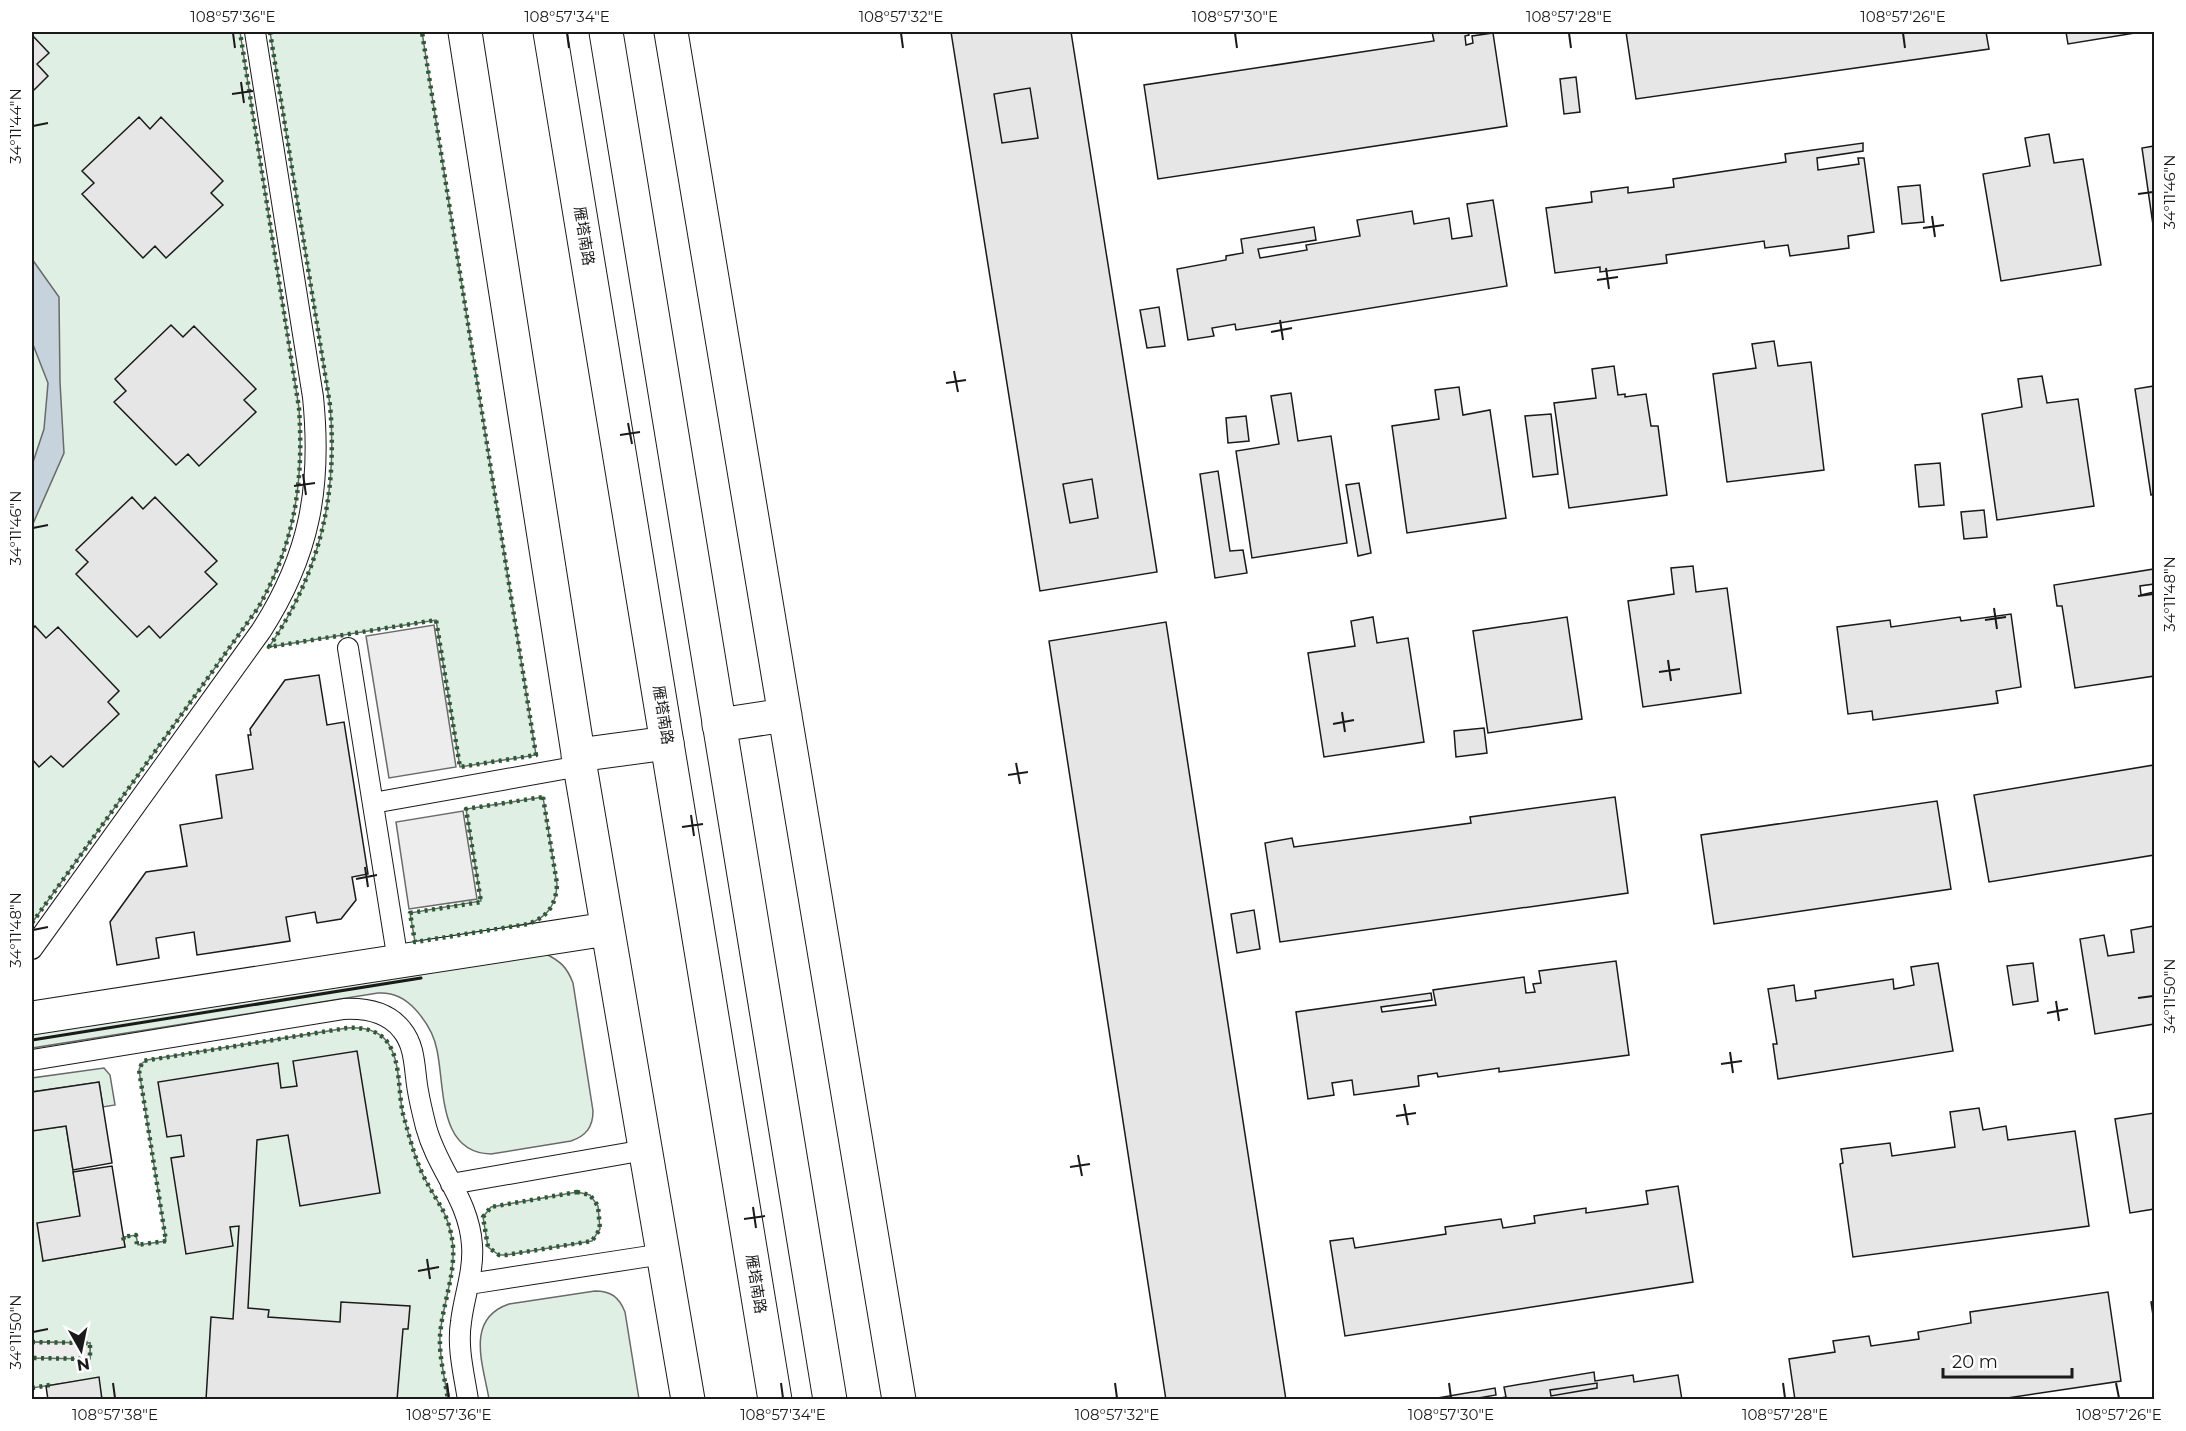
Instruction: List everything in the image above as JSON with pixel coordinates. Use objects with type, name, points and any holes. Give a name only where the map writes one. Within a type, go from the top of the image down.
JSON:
[{"type":"street","points":[[465,32],[579,760],[688,1400]]},
{"type":"street","name":"雁塔南路","points":[[550,32],[775,1400]]},
{"type":"street","points":[[606,32],[830,1400]]},
{"type":"street","points":[[671,32],[899,1400]]},
{"type":"street","points":[[719,725],[785,715]]},
{"type":"street","points":[[579,760],[667,743]]},
{"type":"street","points":[[32,1018],[607,929]]},
{"type":"lane","points":[[32,949],[261,631],[288,584],[306,533],[313,497],[316,452],[313,397],[255,32]]},
{"type":"lane","points":[[348,648],[398,961]]},
{"type":"lane","points":[[373,803],[579,760]]},
{"type":"lane","points":[[32,1060],[344,1009],[372,1011],[396,1023],[410,1043],[427,1130],[439,1163],[463,1203],[470,1228],[472,1258],[459,1338],[468,1400]]},
{"type":"lane","points":[[451,1184],[645,1150]]},
{"type":"lane","points":[[469,1284],[663,1254]]},
{"type":"green space","points":[[32,32],[240,32],[299,408],[300,461],[289,536],[271,584],[258,608],[32,923]]},
{"type":"green space","points":[[270,32],[422,32],[536,755],[460,767],[436,620],[269,647],[287,619],[301,590],[322,532],[328,501],[332,438],[330,405]]},
{"type":"green space","points":[[543,797],[557,884],[553,904],[546,914],[528,924],[415,942],[410,913],[481,901],[466,809]]},
{"type":"green space","points":[[546,954],[562,965],[573,983],[593,1111],[592,1122],[588,1130],[571,1141],[491,1154],[474,1151],[461,1143],[447,1116],[436,1044],[432,1033],[423,1018],[411,1005],[398,996],[389,994],[378,993],[32,1048],[32,1034]]},
{"type":"green space","points":[[347,1028],[375,1032],[388,1043],[395,1059],[403,1114],[414,1153],[449,1224],[453,1258],[440,1336],[441,1360],[448,1399],[102,1399],[98,1378],[32,1388],[32,1358],[90,1358],[90,1343],[32,1342],[32,1131],[66,1126],[80,1216],[43,1261],[125,1247],[123,1237],[136,1235],[138,1245],[166,1241],[139,1070],[141,1064],[147,1060]]},
{"type":"green space","points":[[104,1068],[110,1075],[115,1105],[103,1107],[99,1082],[32,1092],[32,1078]]},
{"type":"green space","points":[[577,1192],[590,1195],[598,1206],[600,1229],[592,1241],[506,1255],[499,1255],[488,1247],[483,1217],[491,1207]]},
{"type":"green space","points":[[595,1291],[606,1292],[614,1296],[625,1312],[639,1399],[489,1399],[480,1344],[486,1320],[495,1311],[509,1304]]},
{"type":"shaded area","points":[[32,259],[59,297],[64,453],[32,526],[32,465],[44,429],[48,383],[32,342]]},
{"type":"shaded area","points":[[434,625],[456,767],[389,778],[366,636]]},
{"type":"shaded area","points":[[463,811],[477,899],[409,909],[396,822]]},
{"type":"shaded area","points":[[32,1342],[90,1343],[90,1359],[32,1358]]},
{"type":"building","points":[[951,32],[1071,32],[1157,572],[1040,591]],"holes":[[[1030,88],[1038,138],[1002,143],[994,94]],[[1092,479],[1098,518],[1070,523],[1063,484]]]},
{"type":"building","points":[[1432,32],[1468,32],[1469,35],[1465,36],[1466,45],[1473,43],[1472,36],[1493,33],[1507,126],[1158,179],[1144,85],[1434,41]]},
{"type":"building","points":[[1626,32],[1986,32],[1989,49],[1636,99]]},
{"type":"building","points":[[2066,32],[2141,32],[2068,44]]},
{"type":"building","points":[[32,35],[49,53],[37,64],[48,76],[32,92]]},
{"type":"building","points":[[1576,77],[1580,112],[1564,114],[1560,79]]},
{"type":"building","points":[[1030,88],[1038,138],[1002,143],[994,94]]},
{"type":"building","points":[[139,117],[150,129],[161,117],[223,181],[211,193],[223,205],[166,258],[155,246],[143,258],[82,194],[94,183],[82,171]]},
{"type":"building","points":[[2049,134],[2054,163],[2083,159],[2101,265],[2001,281],[1983,174],[2030,166],[2025,138]]},
{"type":"building","points":[[1863,143],[1863,151],[1817,158],[1818,170],[1859,164],[1858,158],[1864,158],[1874,232],[1848,236],[1849,248],[1790,256],[1788,245],[1765,248],[1764,241],[1666,255],[1667,263],[1600,272],[1600,267],[1555,273],[1546,208],[1592,202],[1591,192],[1628,187],[1628,193],[1674,187],[1673,179],[1786,162],[1785,154]]},
{"type":"building","points":[[2154,146],[2154,232],[2142,148]]},
{"type":"building","points":[[1920,185],[1924,222],[1902,224],[1898,187]]},
{"type":"building","points":[[1493,200],[1507,286],[1236,330],[1235,324],[1212,328],[1214,336],[1188,340],[1177,269],[1226,260],[1226,256],[1243,253],[1241,239],[1314,227],[1316,240],[1258,249],[1260,258],[1307,250],[1306,245],[1360,236],[1357,220],[1412,211],[1414,224],[1449,218],[1452,239],[1472,236],[1467,204]]},
{"type":"building","points":[[1159,307],[1165,346],[1147,348],[1140,310]]},
{"type":"building","points":[[171,325],[183,337],[194,326],[256,389],[244,400],[256,412],[199,466],[188,454],[176,465],[114,402],[126,391],[115,379]]},
{"type":"building","points":[[1774,341],[1778,366],[1811,362],[1824,470],[1727,482],[1713,374],[1756,368],[1752,344]]},
{"type":"building","points":[[1614,366],[1618,395],[1625,394],[1625,397],[1646,394],[1651,426],[1658,426],[1667,495],[1569,508],[1554,403],[1596,398],[1592,369]]},
{"type":"building","points":[[2042,376],[2047,403],[2078,399],[2094,506],[1997,520],[1982,414],[2022,407],[2018,379]]},
{"type":"building","points":[[2154,386],[2154,494],[2151,495],[2135,389]]},
{"type":"building","points":[[1459,387],[1463,415],[1490,410],[1506,518],[1407,533],[1392,426],[1439,419],[1435,390]]},
{"type":"building","points":[[1291,393],[1298,441],[1331,436],[1347,543],[1252,558],[1236,451],[1279,444],[1271,396]]},
{"type":"building","points":[[1551,414],[1558,474],[1533,477],[1525,416]]},
{"type":"building","points":[[1246,416],[1249,441],[1228,443],[1226,418]]},
{"type":"building","points":[[1940,463],[1944,505],[1919,507],[1915,465]]},
{"type":"building","points":[[1218,471],[1230,551],[1243,550],[1247,573],[1215,578],[1200,474]]},
{"type":"building","points":[[1092,479],[1098,518],[1070,523],[1063,484]]},
{"type":"building","points":[[1359,483],[1371,553],[1358,556],[1346,485]]},
{"type":"building","points":[[132,497],[143,509],[155,497],[217,561],[205,572],[217,584],[160,638],[149,626],[137,637],[76,574],[88,562],[76,550]]},
{"type":"building","points":[[1984,510],[1987,537],[1964,539],[1961,512]]},
{"type":"building","points":[[1693,566],[1696,592],[1727,588],[1741,693],[1643,707],[1628,601],[1674,594],[1671,568]]},
{"type":"building","points":[[2154,569],[2154,584],[2140,586],[2141,595],[2154,592],[2154,676],[2075,688],[2062,606],[2057,606],[2054,585]]},
{"type":"building","points":[[2011,614],[2021,687],[1996,691],[1998,703],[1873,720],[1872,711],[1848,714],[1837,627],[1890,620],[1891,627],[1960,617],[1961,621]]},
{"type":"building","points":[[1373,617],[1377,643],[1408,638],[1424,742],[1324,757],[1308,653],[1355,646],[1351,621]]},
{"type":"building","points":[[1567,617],[1582,719],[1488,733],[1473,631]]},
{"type":"building","points":[[1166,622],[1286,1400],[1166,1400],[1049,641]]},
{"type":"building","points":[[35,626],[46,638],[58,627],[119,691],[108,702],[119,714],[63,767],[51,756],[39,767],[32,759],[32,630]]},
{"type":"building","points":[[319,675],[327,725],[344,722],[368,874],[352,877],[356,900],[341,919],[317,923],[315,912],[286,917],[290,941],[197,955],[194,932],[156,938],[159,958],[117,965],[110,922],[146,872],[187,866],[180,825],[222,818],[216,775],[253,769],[248,735],[251,735],[250,729],[285,680]]},
{"type":"building","points":[[1484,728],[1487,753],[1456,757],[1454,731]]},
{"type":"building","points":[[2154,765],[2154,855],[1989,882],[1974,795]]},
{"type":"building","points":[[1615,797],[1628,893],[1280,942],[1265,843],[1292,838],[1294,847],[1471,823],[1470,817]]},
{"type":"building","points":[[1937,801],[1951,889],[1714,924],[1701,835]]},
{"type":"building","points":[[1254,910],[1260,949],[1237,953],[1231,914]]},
{"type":"building","points":[[2154,926],[2154,1024],[2095,1034],[2080,939],[2104,935],[2108,956],[2134,952],[2131,930]]},
{"type":"building","points":[[1616,961],[1629,1055],[1499,1072],[1499,1068],[1438,1077],[1437,1073],[1418,1076],[1419,1086],[1354,1095],[1352,1080],[1332,1083],[1334,1095],[1308,1099],[1296,1012],[1431,993],[1432,1000],[1381,1007],[1382,1012],[1436,1005],[1433,990],[1524,977],[1526,993],[1535,992],[1533,984],[1541,983],[1539,971]]},
{"type":"building","points":[[1938,963],[1953,1051],[1778,1079],[1773,1044],[1777,1044],[1768,989],[1794,985],[1796,1001],[1816,998],[1815,991],[1893,979],[1894,989],[1914,985],[1911,967]]},
{"type":"building","points":[[2033,963],[2038,1001],[2013,1005],[2007,966]]},
{"type":"building","points":[[357,1051],[380,1193],[300,1206],[288,1135],[257,1140],[248,1308],[269,1310],[268,1317],[340,1322],[341,1302],[410,1306],[408,1329],[403,1329],[397,1400],[206,1400],[211,1317],[233,1319],[239,1226],[230,1227],[233,1246],[186,1254],[171,1158],[184,1156],[181,1135],[167,1137],[158,1082],[278,1063],[281,1088],[297,1086],[293,1061]]},
{"type":"building","points":[[99,1082],[112,1163],[73,1170],[66,1126],[32,1131],[32,1092]]},
{"type":"building","points":[[1979,1108],[1983,1130],[2006,1126],[2008,1140],[2075,1131],[2089,1226],[1853,1257],[1840,1164],[1843,1163],[1841,1149],[1890,1143],[1892,1156],[1955,1147],[1950,1112]]},
{"type":"building","points":[[2154,1113],[2154,1209],[2130,1213],[2115,1119]]},
{"type":"building","points":[[112,1166],[125,1247],[43,1261],[37,1223],[80,1216],[73,1172]]},
{"type":"building","points":[[1678,1186],[1693,1282],[1345,1336],[1330,1241],[1353,1238],[1355,1248],[1446,1234],[1445,1227],[1501,1219],[1503,1228],[1535,1223],[1534,1216],[1586,1208],[1586,1213],[1648,1204],[1646,1191]]},
{"type":"building","points":[[2108,1292],[2121,1381],[1994,1400],[1795,1400],[1789,1359],[1835,1352],[1833,1341],[1869,1336],[1871,1346],[1919,1339],[1918,1332],[1971,1323],[1970,1312]]},
{"type":"building","points":[[2154,1301],[2154,1322],[2151,1302]]},
{"type":"building","points":[[1594,1372],[1595,1381],[1633,1375],[1634,1382],[1678,1375],[1682,1400],[1490,1400],[1506,1397],[1504,1387]],"holes":[[[1597,1383],[1597,1388],[1551,1396],[1550,1390]]]},
{"type":"building","points":[[99,1377],[102,1400],[48,1400],[46,1386]]},
{"type":"building","points":[[1597,1383],[1597,1388],[1551,1396],[1550,1390]]},
{"type":"building","points":[[1495,1388],[1496,1395],[1467,1400],[1426,1400]]},
{"type":"hedge","points":[[32,923],[258,608],[271,584],[289,536],[298,487],[299,408],[240,32]]},
{"type":"hedge","points":[[270,32],[330,405],[332,438],[328,501],[322,532],[301,590],[287,619],[269,647],[436,620],[460,767],[536,755],[422,32]]},
{"type":"hedge","points":[[543,797],[557,884],[553,904],[546,914],[528,924],[415,942],[410,913],[481,902],[466,809],[543,797]]},
{"type":"hedge","points":[[124,1240],[123,1237],[136,1235],[137,1245],[166,1241],[139,1070],[143,1061],[347,1028],[375,1032],[388,1043],[392,1051],[397,1068],[403,1114],[414,1153],[449,1224],[451,1234],[452,1269],[440,1336],[441,1360],[448,1400]]},
{"type":"hedge","points":[[577,1192],[590,1195],[598,1206],[600,1229],[592,1241],[506,1255],[499,1255],[488,1247],[483,1217],[491,1207],[577,1192]]},
{"type":"hedge","points":[[32,1342],[90,1343],[90,1359],[32,1358]]},
{"type":"hedge","points":[[32,1388],[50,1385]]},
{"type":"wall","points":[[32,1040],[421,978]]}]
